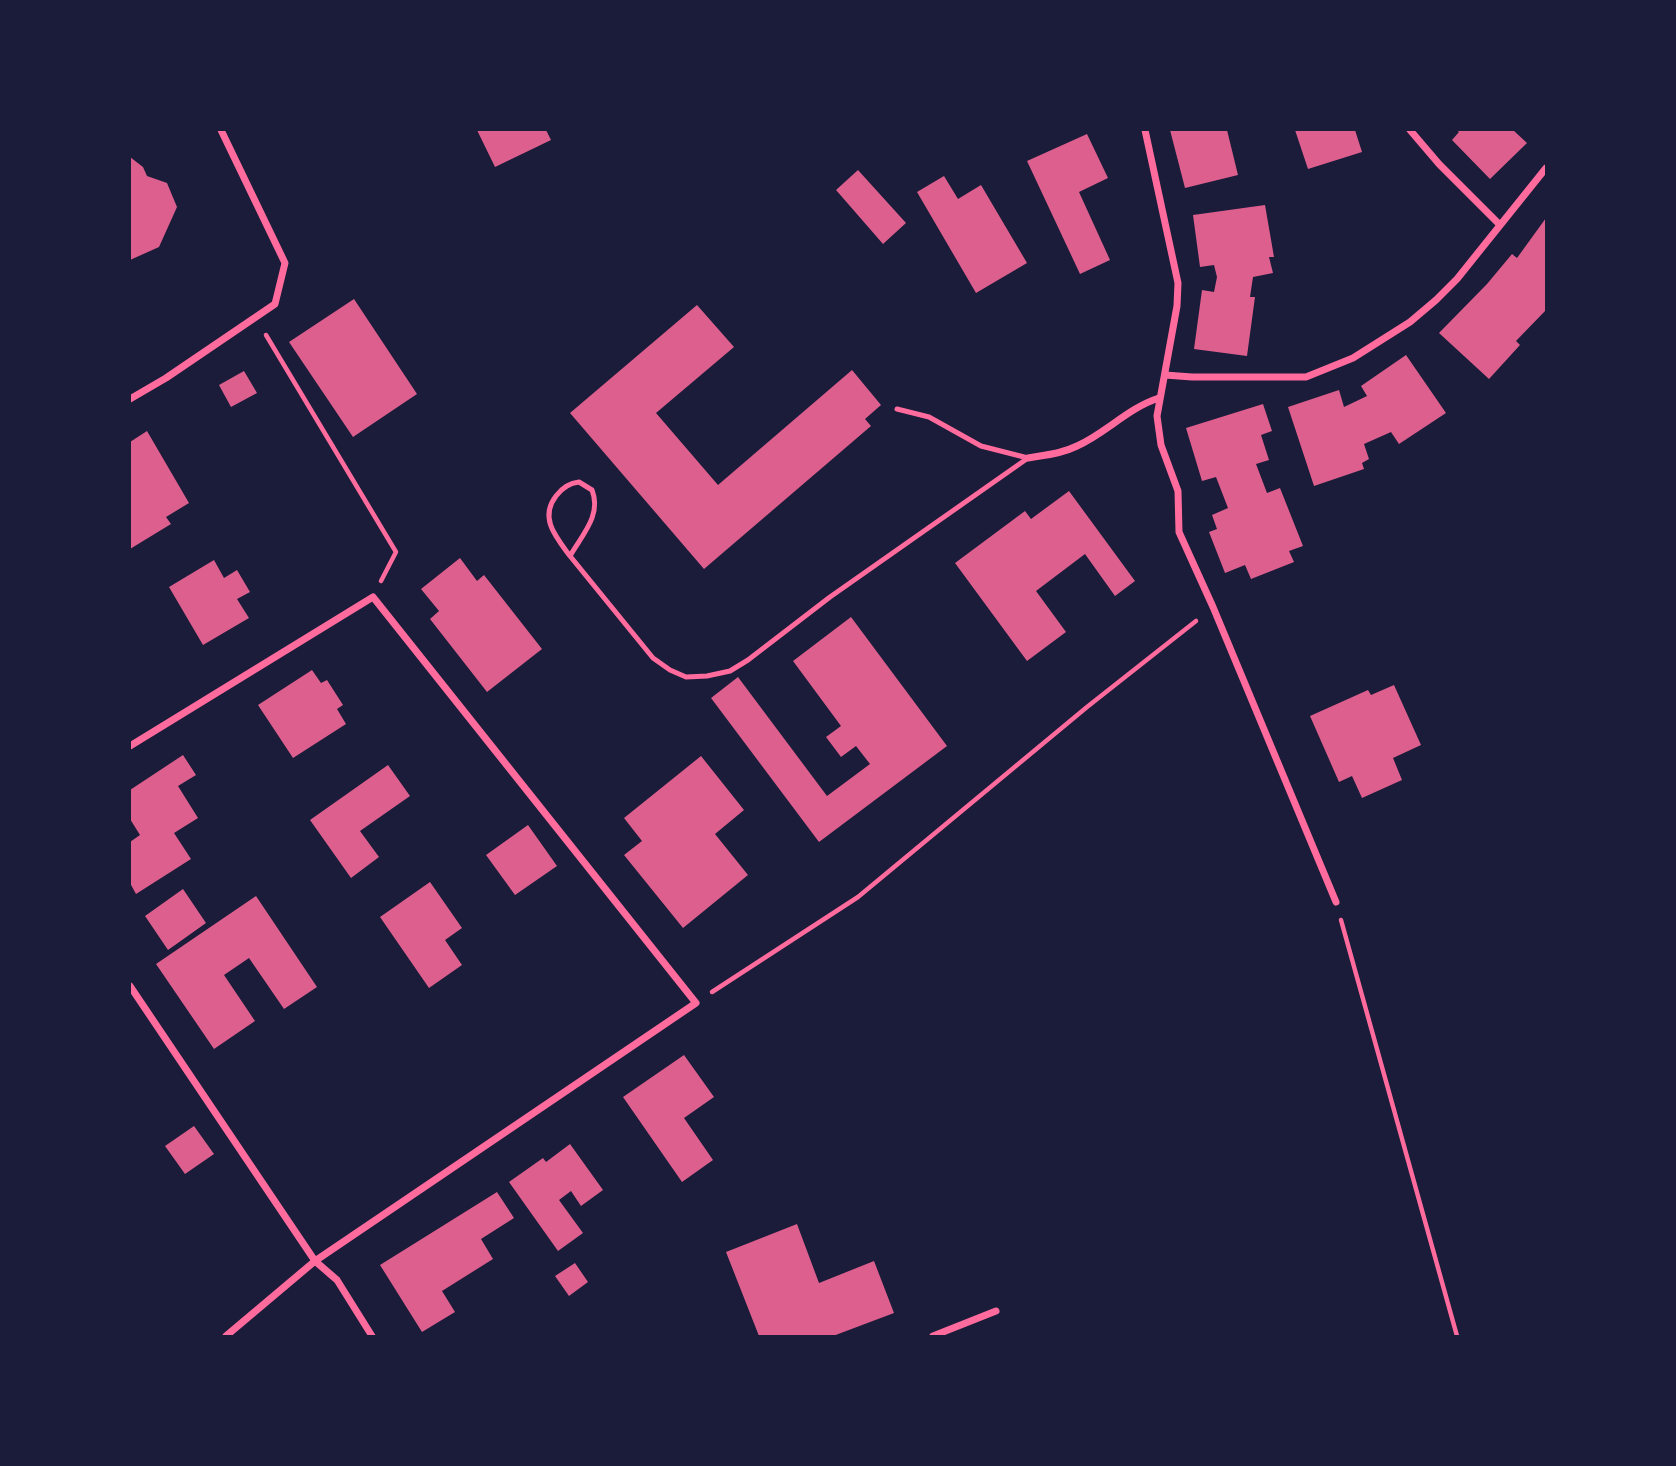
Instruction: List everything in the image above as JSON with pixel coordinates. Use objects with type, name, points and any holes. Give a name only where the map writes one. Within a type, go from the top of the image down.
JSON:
[{"type":"street","points":[[130,398],[166,378],[275,304],[285,264],[221,130]]},
{"type":"street","points":[[1145,130],[1178,283],[1177,306],[1159,398],[1158,432],[1178,491],[1179,532],[1336,902]]},
{"type":"street","points":[[1410,130],[1439,164],[1500,225]]},
{"type":"street","points":[[1165,375],[1306,377],[1353,358],[1410,322],[1457,279],[1546,168]]},
{"type":"street","points":[[1028,458],[1076,447],[1143,403],[1159,398]]},
{"type":"street","points":[[130,746],[373,597],[696,1003],[314,1261],[226,1336]]},
{"type":"street","points":[[130,986],[314,1261],[337,1280],[372,1336]]},
{"type":"street","points":[[933,1336],[996,1311]]},
{"type":"lane","points":[[897,409],[929,417],[981,446],[1028,458]]},
{"type":"lane","points":[[570,556],[596,507],[592,490],[579,482],[564,486],[550,505],[547,513],[555,536],[570,556],[653,659],[685,677],[707,676],[730,671],[748,660],[830,597],[1028,458]]},
{"type":"path","points":[[256,318],[396,552],[373,597]]},
{"type":"path","points":[[696,1003],[858,897],[1087,707],[1213,607]]},
{"type":"path","points":[[1336,902],[1457,1336]]},
{"type":"building","points":[[477,130],[546,130],[551,140],[495,167]]},
{"type":"building","points":[[1170,130],[1227,130],[1238,175],[1185,188]]},
{"type":"building","points":[[1295,130],[1355,130],[1362,152],[1308,169]]},
{"type":"building","points":[[1456,130],[1513,130],[1527,143],[1490,179],[1452,140],[1459,132]]},
{"type":"building","points":[[1087,134],[1108,178],[1079,192],[1110,260],[1080,274],[1027,161]]},
{"type":"building","points":[[130,157],[143,167],[147,176],[167,183],[177,207],[159,247],[130,260]]},
{"type":"building","points":[[858,170],[906,223],[883,244],[836,190]]},
{"type":"building","points":[[944,176],[958,199],[981,185],[1027,263],[976,293],[917,192]]},
{"type":"building","points":[[1265,205],[1274,257],[1269,257],[1273,273],[1253,277],[1250,297],[1255,297],[1247,356],[1194,349],[1202,290],[1214,292],[1217,277],[1214,265],[1200,267],[1193,215]]},
{"type":"building","points":[[1546,218],[1546,310],[1516,341],[1520,345],[1489,379],[1439,333],[1512,254],[1517,258]]},
{"type":"building","points":[[354,299],[417,394],[353,437],[289,342]]},
{"type":"building","points":[[697,305],[734,347],[656,413],[718,485],[852,370],[881,405],[865,419],[871,426],[704,569],[570,413]]},
{"type":"building","points":[[1406,355],[1446,413],[1399,444],[1391,432],[1364,444],[1369,459],[1362,463],[1364,469],[1314,486],[1288,407],[1339,390],[1344,407],[1367,396],[1361,386]]},
{"type":"building","points":[[244,371],[257,393],[231,407],[219,385]]},
{"type":"building","points":[[1263,404],[1272,431],[1261,435],[1269,460],[1256,464],[1267,493],[1280,488],[1303,546],[1289,551],[1294,562],[1251,579],[1245,565],[1225,573],[1209,532],[1217,529],[1212,515],[1228,508],[1216,477],[1202,481],[1186,428]]},
{"type":"building","points":[[147,431],[189,503],[166,517],[171,524],[130,549],[130,442]]},
{"type":"building","points":[[1069,491],[1135,581],[1115,596],[1085,554],[1036,591],[1066,632],[1027,661],[955,563],[1025,511],[1031,519]]},
{"type":"building","points":[[460,558],[477,581],[484,575],[542,649],[487,692],[430,619],[439,611],[421,589]]},
{"type":"building","points":[[214,560],[224,578],[237,570],[250,592],[237,599],[249,618],[203,645],[169,587]]},
{"type":"building","points":[[851,617],[947,746],[819,842],[711,698],[738,677],[827,796],[870,764],[856,746],[841,757],[826,737],[841,726],[793,661]]},
{"type":"building","points":[[312,670],[321,683],[327,680],[343,705],[337,709],[346,724],[293,758],[258,705]]},
{"type":"building","points":[[1394,685],[1421,745],[1393,758],[1402,780],[1362,798],[1352,776],[1339,782],[1310,716],[1368,690],[1371,695]]},
{"type":"building","points":[[183,755],[196,775],[178,786],[198,818],[174,833],[191,859],[136,894],[130,883],[130,842],[140,835],[130,819],[130,790]]},
{"type":"building","points":[[701,756],[744,810],[715,834],[748,875],[683,928],[624,855],[642,841],[624,818]]},
{"type":"building","points":[[388,765],[410,796],[360,831],[379,857],[351,878],[310,820]]},
{"type":"building","points":[[528,825],[557,866],[515,895],[486,855]]},
{"type":"building","points":[[430,882],[462,928],[445,940],[462,965],[429,988],[380,917]]},
{"type":"building","points":[[183,889],[206,923],[168,950],[145,916]]},
{"type":"building","points":[[256,896],[317,987],[284,1009],[249,958],[224,975],[255,1021],[214,1049],[156,964]]},
{"type":"building","points":[[684,1055],[714,1097],[684,1118],[713,1160],[682,1182],[623,1097]]},
{"type":"building","points":[[194,1126],[214,1154],[185,1174],[165,1146]]},
{"type":"building","points":[[570,1144],[603,1190],[581,1206],[571,1191],[559,1200],[583,1233],[558,1251],[509,1182],[543,1158],[546,1162]]},
{"type":"building","points":[[497,1192],[514,1218],[481,1239],[493,1259],[442,1291],[455,1312],[422,1332],[380,1265]]},
{"type":"building","points":[[797,1224],[819,1283],[874,1261],[894,1313],[833,1336],[759,1336],[726,1252]]},
{"type":"building","points":[[575,1263],[588,1282],[569,1296],[555,1276]]}]
